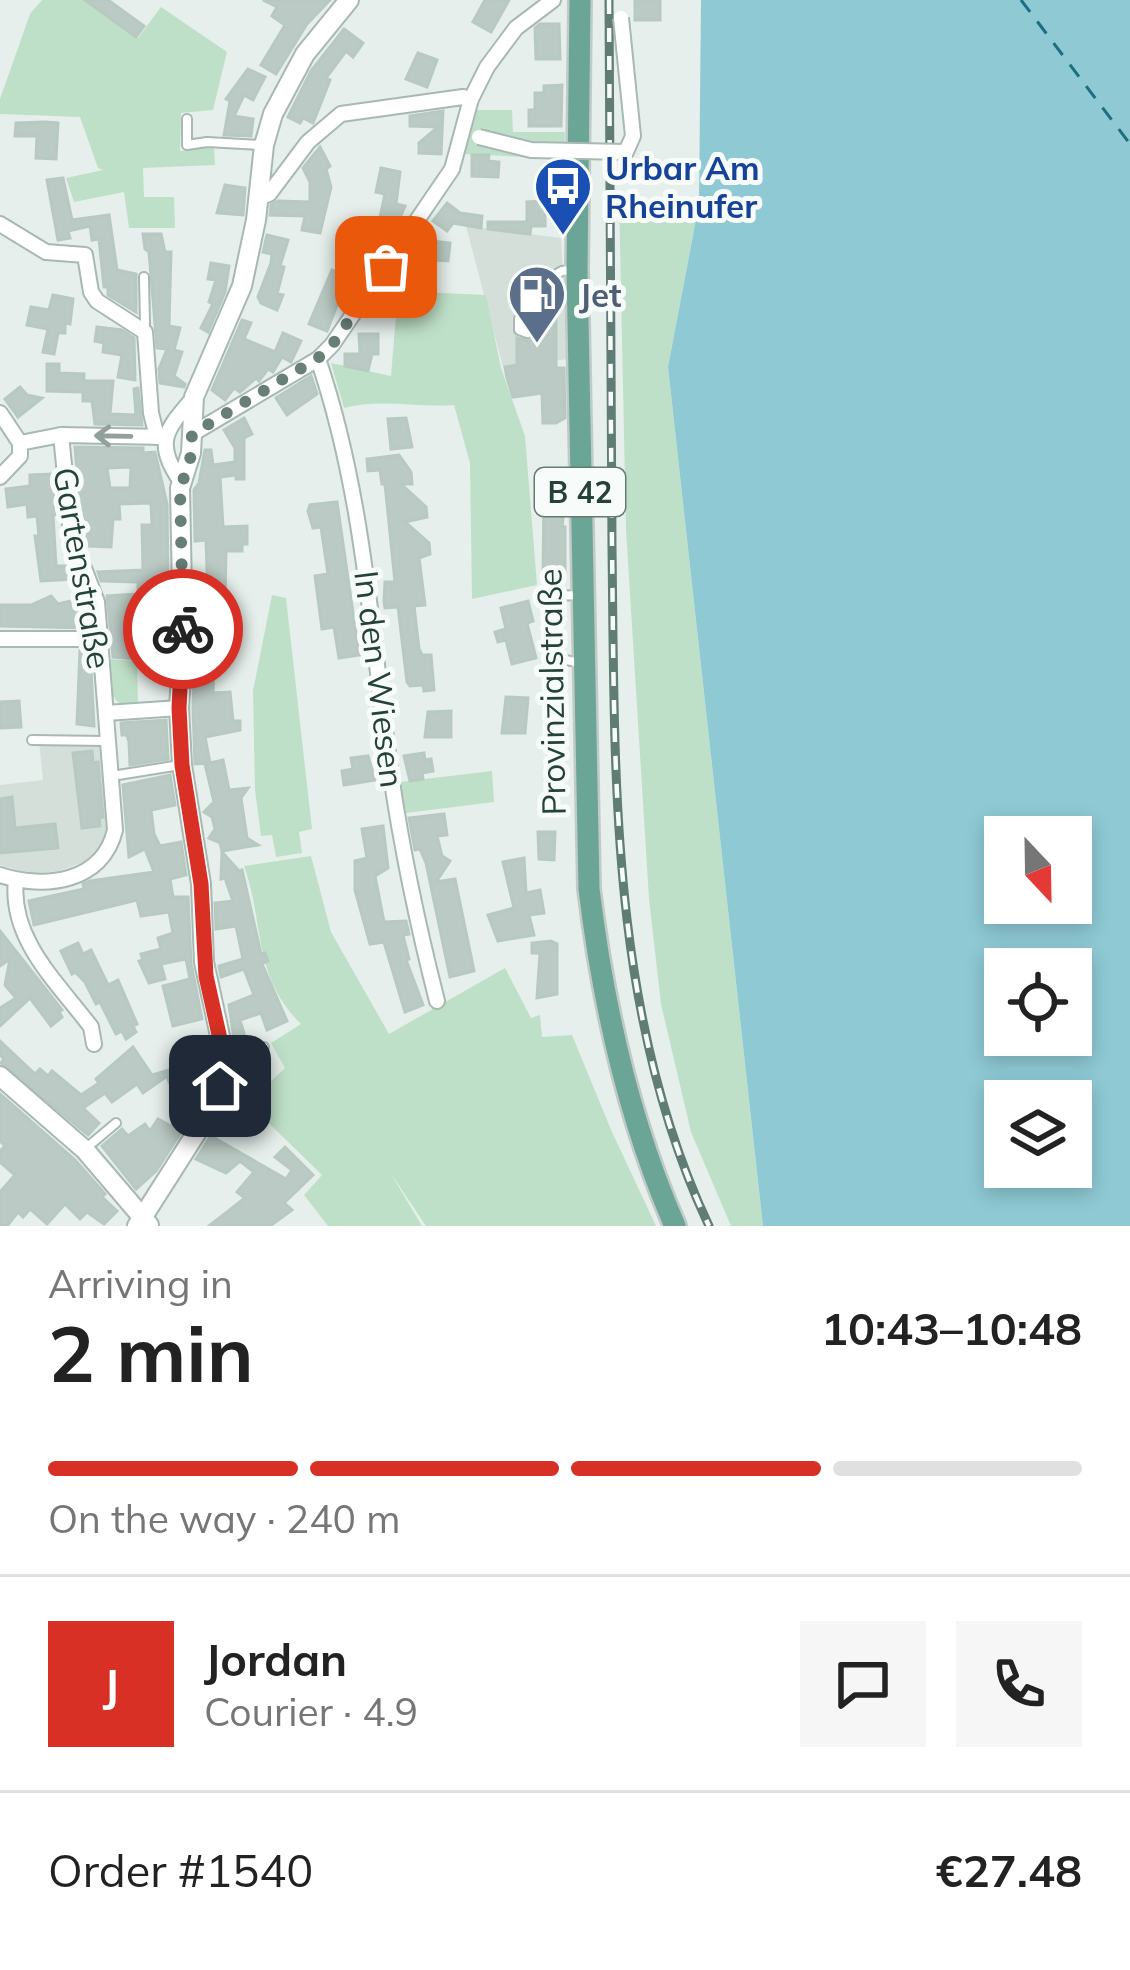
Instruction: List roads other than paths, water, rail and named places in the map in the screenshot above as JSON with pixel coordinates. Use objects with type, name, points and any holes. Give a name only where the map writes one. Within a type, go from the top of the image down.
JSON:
[{"type":"main road","name":"Provinzialstraße","points":[[580,0],[577,268],[567,333],[582,595],[589,889],[602,983],[628,1092],[675,1226]]},
{"type":"street","points":[[0,1076],[85,1150],[143,1224],[220,1086],[223,1061],[206,976],[201,884],[182,765],[181,482],[190,462],[194,397],[242,286],[273,114],[293,73],[349,0]]},
{"type":"street","points":[[192,434],[332,345],[452,169],[471,99],[507,38],[553,0]]},
{"type":"street","points":[[462,130],[530,150],[622,154],[630,149],[634,136],[621,0]]},
{"type":"street","points":[[259,198],[269,194],[308,142],[341,114],[471,99]]},
{"type":"street","points":[[0,224],[46,252],[85,255],[97,301],[142,329],[161,437],[181,482]]},
{"type":"street","name":"In den Wiesen","points":[[318,358],[337,419],[363,544],[391,773],[437,1000]]},
{"type":"street","points":[[161,437],[194,397]]},
{"type":"street","points":[[0,413],[20,443],[20,456],[0,477]]},
{"type":"street","points":[[20,443],[61,435],[161,437]]},
{"type":"street","name":"Gartenstraße","points":[[16,880],[47,881],[85,872],[103,861],[112,844],[116,818],[97,602],[71,534],[61,435]]},
{"type":"street","points":[[0,639],[100,639]]},
{"type":"street","points":[[106,713],[179,708]]},
{"type":"street","points":[[0,875],[16,880],[16,911],[26,939],[91,1027],[94,1044]]},
{"type":"lane","points":[[187,119],[187,145],[264,145]]},
{"type":"lane","points":[[519,303],[520,296],[544,281],[577,268]]},
{"type":"lane","points":[[142,329],[144,277]]},
{"type":"lane","points":[[544,281],[544,304],[544,281]]},
{"type":"lane","points":[[519,319],[519,330],[526,333]]},
{"type":"lane","points":[[32,740],[108,741]]},
{"type":"lane","points":[[111,776],[182,765]]},
{"type":"lane","points":[[223,1061],[264,1047]]},
{"type":"lane","points":[[85,1150],[116,1123]]},
{"type":"water","points":[[701,0],[1130,0],[1130,1226],[763,1226],[668,367],[699,204]]},
{"type":"railway","points":[[609,0],[614,719],[624,892],[652,1063],[676,1145],[709,1226]]},
{"type":"place","name":"Urbar Am Rheinufer","points":[[563,237]]},
{"type":"place","name":"Jet","points":[[537,345]]}]
